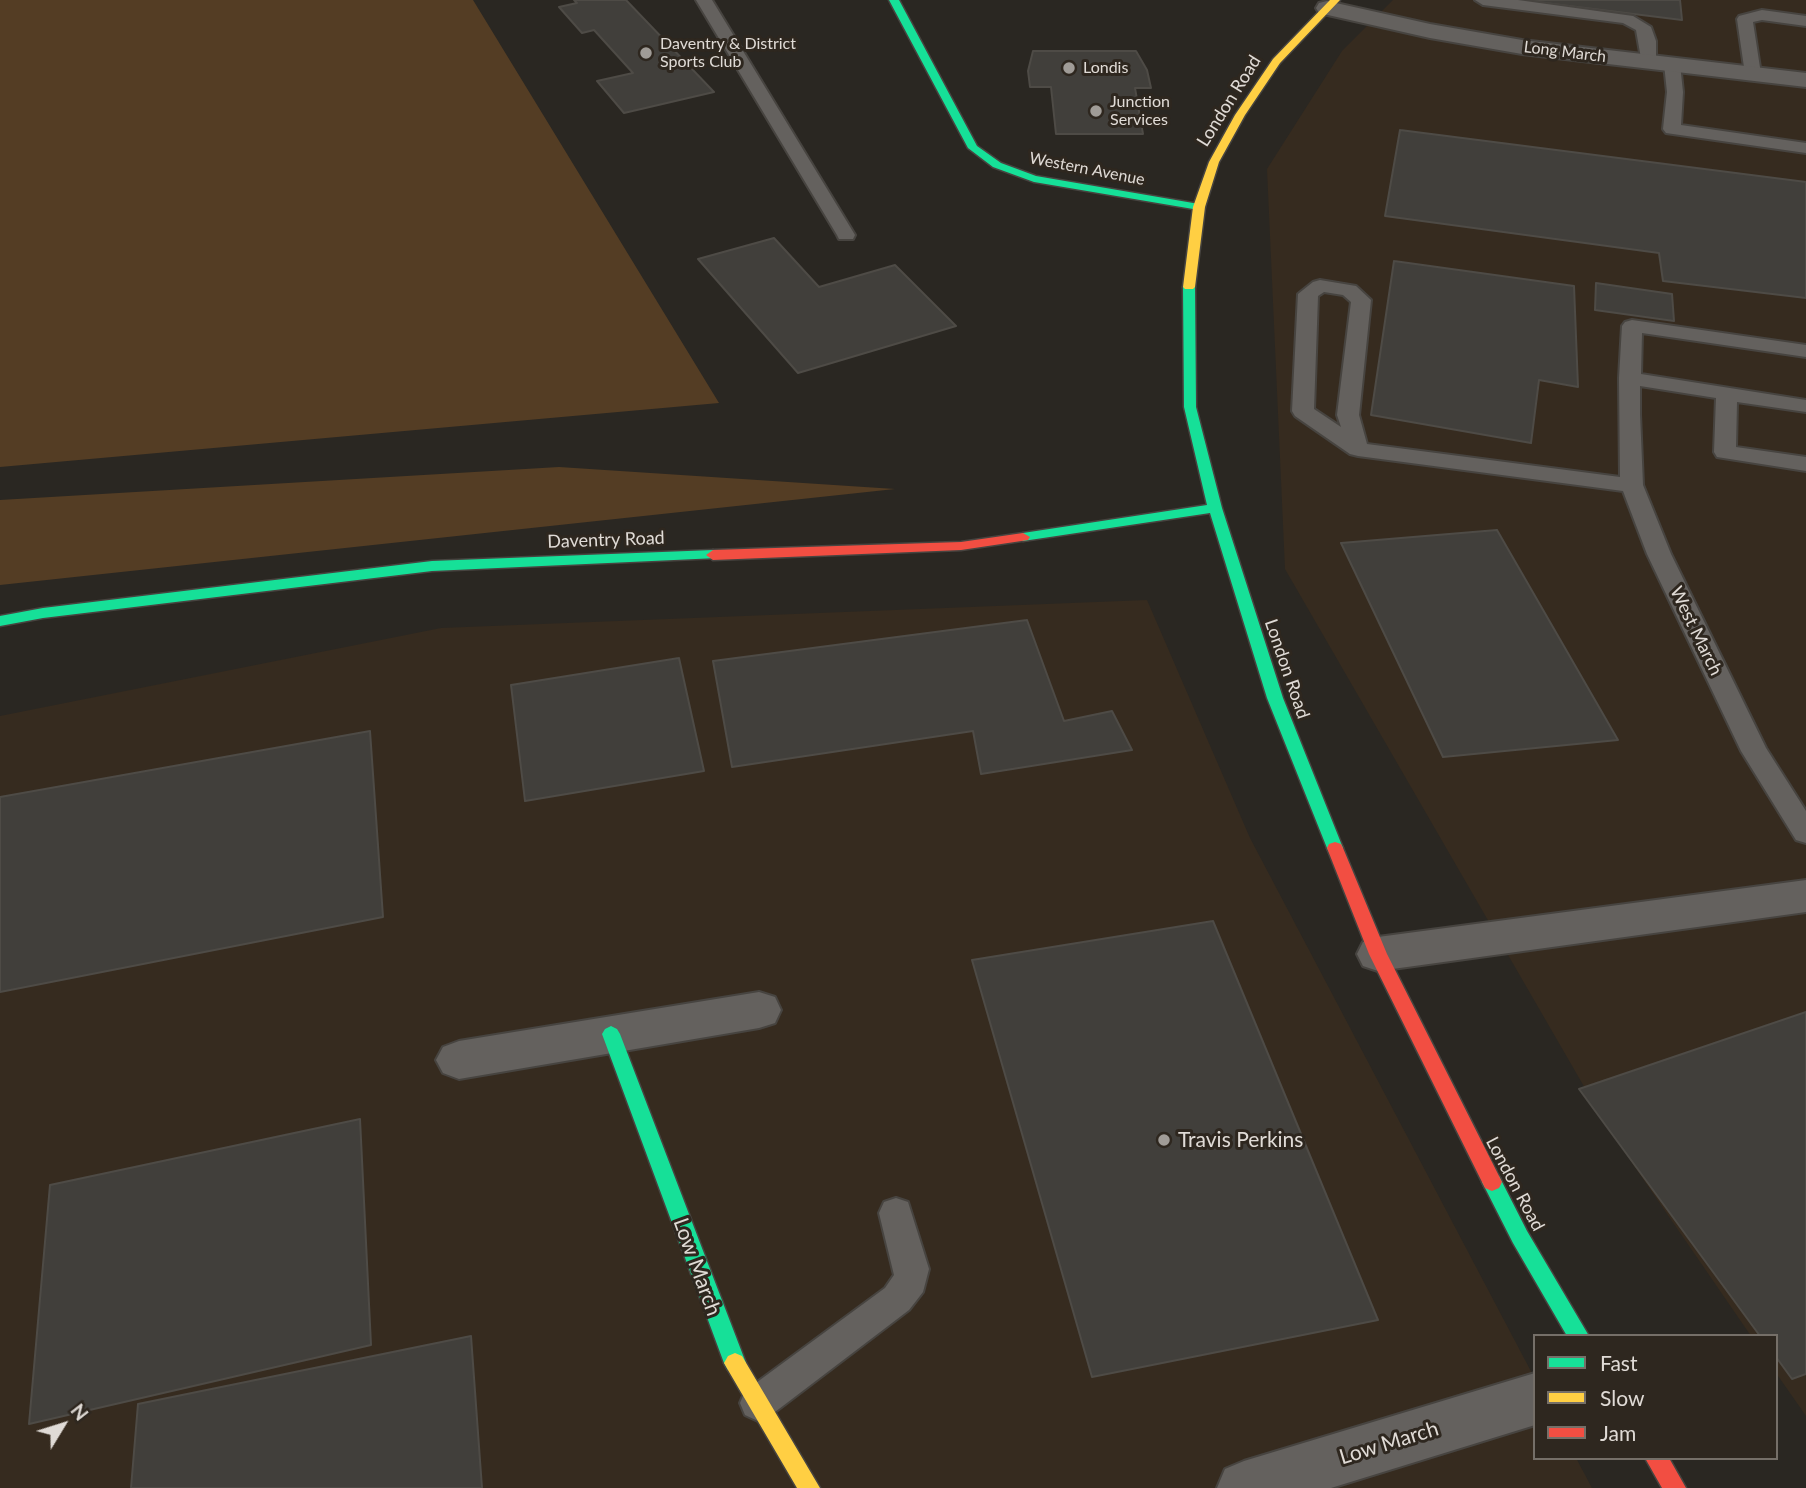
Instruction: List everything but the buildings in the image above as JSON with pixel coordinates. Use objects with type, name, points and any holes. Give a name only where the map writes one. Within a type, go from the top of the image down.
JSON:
[{"type":"street","name":"Western Avenue","points":[[894,0],[973,148],[997,165],[1034,180],[1199,207]]},
{"type":"street","name":"London Road","points":[[1331,4],[1276,61],[1240,115],[1214,162],[1199,207],[1189,290],[1190,407],[1215,508],[1275,698],[1378,954],[1514,1225],[1578,1334]]},
{"type":"street","name":"Long March","points":[[1331,4],[1430,32],[1522,47],[1806,80]]},
{"type":"street","name":"Daventry Road","points":[[0,621],[43,613],[432,566],[961,546],[1215,508]]},
{"type":"street","points":[[1378,954],[1806,896]]},
{"type":"street","points":[[459,1059],[759,1010]]},
{"type":"street","name":"Low March","points":[[611,1034],[729,1353],[809,1488]]},
{"type":"street","name":"Low March","points":[[1244,1488],[1533,1400]]},
{"type":"street","points":[[1657,1460],[1675,1488]]},
{"type":"lane","points":[[704,0],[846,235]]},
{"type":"lane","points":[[1483,0],[1628,19],[1643,27],[1675,92],[1672,129],[1806,148]]},
{"type":"lane","points":[[1752,74],[1745,19],[1762,15],[1806,21]]},
{"type":"lane","points":[[1358,449],[1348,415],[1361,300],[1349,290],[1320,286],[1308,294],[1303,411],[1358,449],[1632,485]]},
{"type":"lane","points":[[1629,414],[1632,326],[1806,351]]},
{"type":"lane","points":[[1629,378],[1806,406]]},
{"type":"lane","points":[[1727,394],[1726,452],[1806,464]]},
{"type":"lane","name":"West March","points":[[1629,414],[1632,485],[1659,554],[1754,751],[1806,833]]},
{"type":"lane","points":[[758,1403],[897,1299],[911,1281],[912,1269],[896,1213]]},
{"type":"shaded area","points":[[0,0],[473,0],[719,403],[0,467]]},
{"type":"shaded area","points":[[1393,0],[1806,0],[1806,1416],[1778,1376],[1778,1334],[1750,1334],[1608,1128],[1285,569],[1267,169],[1342,51]]},
{"type":"shaded area","points":[[559,467],[895,489],[0,585],[0,500]]},
{"type":"shaded area","points":[[1147,600],[1250,838],[1533,1375],[1533,1460],[1577,1460],[1592,1488],[0,1488],[0,716],[441,628]]},
{"type":"traffic: fast","points":[[894,0],[973,148],[997,165],[1034,179],[1199,207]]},
{"type":"traffic: fast","points":[[1189,287],[1190,407],[1215,508],[1275,698],[1335,848]]},
{"type":"traffic: fast","points":[[1023,537],[1215,508]]},
{"type":"traffic: fast","points":[[0,621],[43,613],[432,566],[713,555]]},
{"type":"traffic: fast","points":[[611,1034],[735,1363]]},
{"type":"traffic: fast","points":[[1492,1182],[1520,1237],[1578,1334]]},
{"type":"traffic: slow","points":[[1189,287],[1199,207],[1214,162],[1240,115],[1276,61],[1335,0]]},
{"type":"traffic: slow","points":[[735,1363],[809,1488]]},
{"type":"traffic: jam","points":[[713,555],[961,546],[1023,537]]},
{"type":"traffic: jam","points":[[1335,848],[1378,954],[1492,1182]]},
{"type":"traffic: jam","points":[[1657,1460],[1675,1488]]},
{"type":"place","name":"Daventry & District Sports Club","points":[[646,53]]},
{"type":"place","name":"Londis","points":[[1069,68]]},
{"type":"place","name":"Junction Services","points":[[1096,111]]},
{"type":"place","name":"Travis Perkins","points":[[1164,1140]]}]
